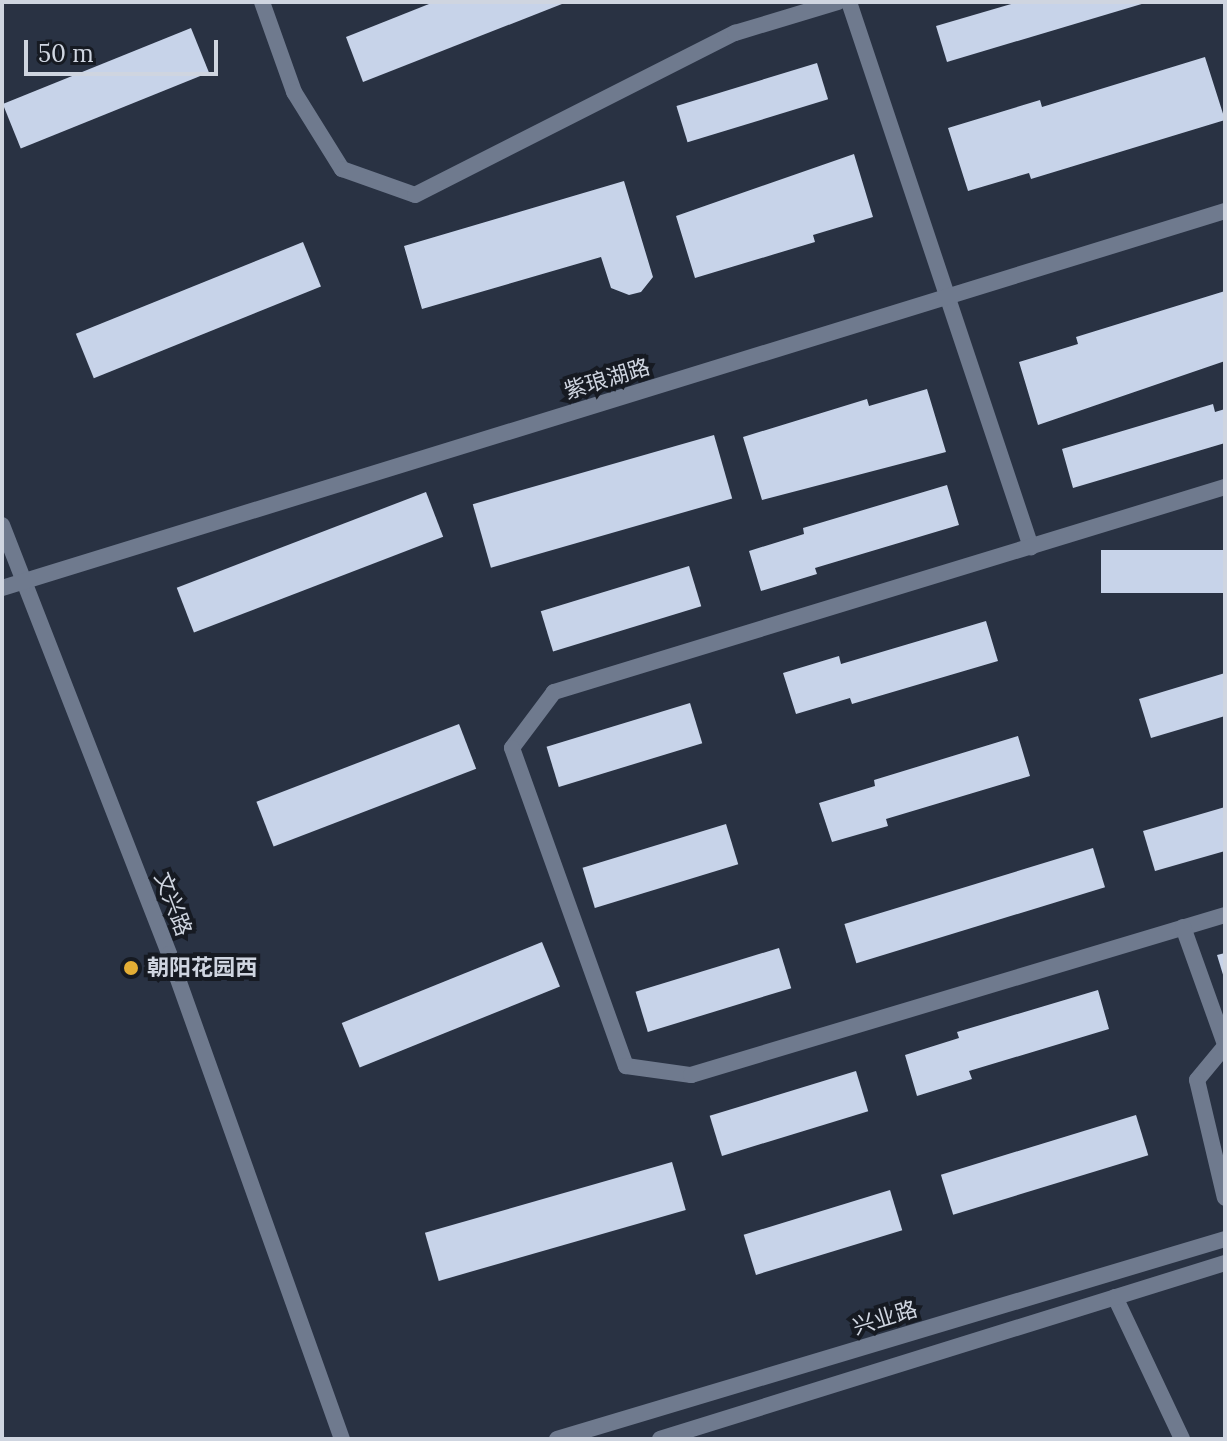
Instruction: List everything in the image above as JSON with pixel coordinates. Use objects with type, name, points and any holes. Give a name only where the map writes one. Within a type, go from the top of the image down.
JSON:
[{"type":"street","points":[[262,2],[294,92],[342,169],[415,195],[735,33],[838,2]]},
{"type":"street","points":[[849,2],[1031,547]]},
{"type":"street","name":"紫琅湖路","points":[[2,588],[1225,211]]},
{"type":"street","points":[[1225,487],[554,692],[512,748],[626,1066],[691,1075],[1225,915]]},
{"type":"street","name":"文兴路","points":[[2,525],[169,954],[342,1439]]},
{"type":"street","points":[[2,555],[23,581]]},
{"type":"street","points":[[1183,927],[1225,1045],[1197,1080],[1225,1198]]},
{"type":"street","name":"兴业路","points":[[557,1439],[1225,1239]]},
{"type":"street","points":[[660,1439],[1225,1263]]},
{"type":"street","points":[[1115,1297],[1182,1439]]},
{"type":"building","points":[[434,2],[567,2],[363,82],[346,37]]},
{"type":"building","points":[[1018,2],[1145,3],[947,62],[936,26]]},
{"type":"building","points":[[191,28],[209,73],[21,149],[3,104]]},
{"type":"building","points":[[1205,57],[1225,120],[1031,179],[1029,173],[968,191],[948,128],[1040,100],[1042,107]]},
{"type":"building","points":[[817,63],[828,99],[688,142],[676,106]]},
{"type":"building","points":[[854,154],[873,217],[813,235],[815,242],[695,278],[676,216]]},
{"type":"building","points":[[624,181],[653,277],[641,292],[629,295],[611,288],[601,257],[422,309],[404,246]]},
{"type":"building","points":[[303,242],[321,287],[94,378],[76,334]]},
{"type":"building","points":[[1225,291],[1225,361],[1038,425],[1019,362],[1078,344],[1076,337]]},
{"type":"building","points":[[927,389],[946,452],[762,500],[743,437],[867,399],[869,406]]},
{"type":"building","points":[[1213,404],[1215,412],[1225,409],[1225,443],[1073,488],[1062,449]]},
{"type":"building","points":[[714,435],[732,498],[491,568],[473,504]]},
{"type":"building","points":[[947,485],[959,525],[815,568],[817,574],[761,591],[749,551],[804,534],[803,528]]},
{"type":"building","points":[[426,492],[443,537],[194,632],[177,588]]},
{"type":"building","points":[[1101,550],[1225,550],[1225,593],[1101,593]]},
{"type":"building","points":[[689,566],[701,606],[553,651],[541,611]]},
{"type":"building","points":[[986,621],[998,661],[852,704],[850,698],[796,714],[783,673],[839,656],[841,664]]},
{"type":"building","points":[[1225,673],[1225,716],[1151,738],[1139,699]]},
{"type":"building","points":[[690,703],[702,743],[559,787],[547,747]]},
{"type":"building","points":[[459,724],[476,769],[274,847],[256,802]]},
{"type":"building","points":[[1018,736],[1030,776],[886,819],[888,826],[832,842],[819,803],[875,786],[874,780]]},
{"type":"building","points":[[1225,807],[1225,851],[1155,871],[1143,831]]},
{"type":"building","points":[[726,824],[738,864],[595,908],[583,868]]},
{"type":"building","points":[[1093,848],[1105,887],[856,963],[844,924]]},
{"type":"building","points":[[542,942],[560,987],[360,1067],[342,1023]]},
{"type":"building","points":[[779,948],[791,988],[648,1032],[636,992]]},
{"type":"building","points":[[1225,953],[1225,978],[1224,978],[1217,955]]},
{"type":"building","points":[[1098,990],[1109,1029],[969,1071],[972,1079],[917,1096],[905,1055],[959,1038],[957,1032]]},
{"type":"building","points":[[856,1071],[868,1111],[722,1156],[710,1116]]},
{"type":"building","points":[[1136,1115],[1148,1155],[953,1215],[941,1175]]},
{"type":"building","points":[[672,1162],[686,1210],[439,1281],[425,1233]]},
{"type":"building","points":[[890,1190],[902,1230],[756,1275],[744,1235]]},
{"type":"place","name":"朝阳花园西","points":[[131,968]]}]
